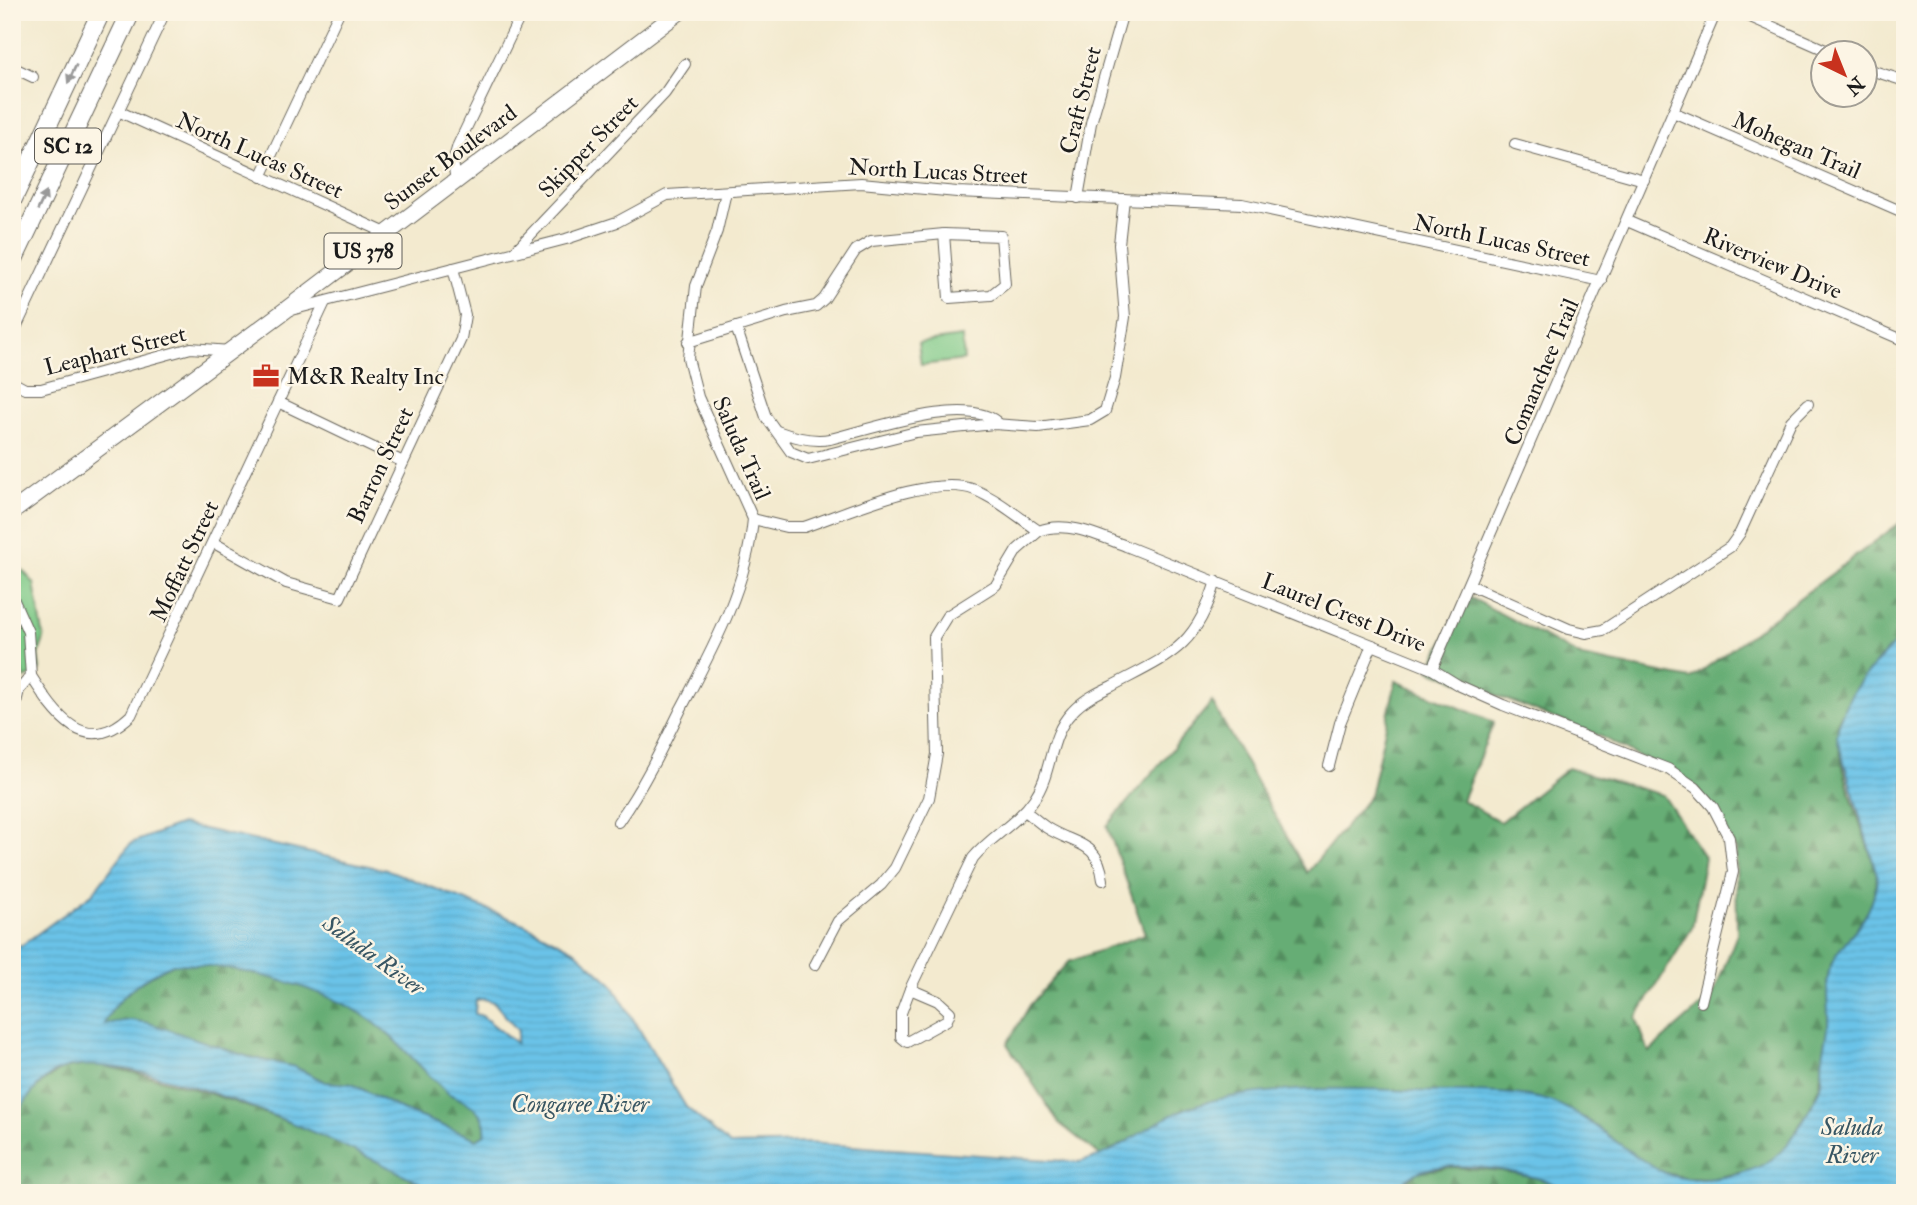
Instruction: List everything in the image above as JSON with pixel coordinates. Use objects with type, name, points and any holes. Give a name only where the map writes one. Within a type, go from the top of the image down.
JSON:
[{"type":"highway","name":"SC 12","points":[[12,201],[101,12]]},
{"type":"highway","name":"SC 12","points":[[12,263],[129,18]]},
{"type":"main road","name":"Sunset Boulevard","points":[[12,512],[283,312],[679,12]]},
{"type":"main road","name":"Sunset Boulevard","points":[[12,519],[45,488]]},
{"type":"street","points":[[12,336],[165,12]]},
{"type":"street","points":[[261,177],[339,12]]},
{"type":"street","points":[[456,181],[455,154],[522,12]]},
{"type":"street","name":"Craft Street","points":[[1078,198],[1091,123],[1123,12]]},
{"type":"street","name":"Comanchee Trail","points":[[1432,669],[1716,12]]},
{"type":"street","points":[[1738,12],[1808,42]]},
{"type":"street","name":"Skipper Street","points":[[515,251],[665,93],[685,64]]},
{"type":"street","points":[[12,67],[33,77]]},
{"type":"street","points":[[1878,72],[1905,81]]},
{"type":"street","name":"North Lucas Street","points":[[118,111],[387,233]]},
{"type":"street","name":"Mohegan Trail","points":[[1673,112],[1905,213]]},
{"type":"street","points":[[1515,144],[1644,180]]},
{"type":"street","name":"North Lucas Street","points":[[283,312],[617,222],[667,195],[861,183],[1078,198],[1242,204],[1601,281]]},
{"type":"street","name":"Saluda Trail","points":[[618,822],[650,772],[716,639],[744,569],[753,519],[692,382],[688,342],[696,286],[717,231],[726,192]]},
{"type":"street","points":[[736,327],[766,417],[791,453],[808,459],[916,432],[999,424],[1030,427],[1073,425],[1098,417],[1109,403],[1125,317],[1119,244],[1124,199]]},
{"type":"street","name":"Riverview Drive","points":[[1626,221],[1905,341]]},
{"type":"street","points":[[688,342],[816,306],[824,299],[856,250],[871,241],[944,234],[1001,236],[1006,284],[991,295],[949,298],[944,234]]},
{"type":"street","name":"Barron Street","points":[[214,543],[285,583],[340,598],[464,331],[464,307],[453,268]]},
{"type":"street","name":"Moffatt Street","points":[[31,676],[51,709],[69,725],[95,731],[119,726],[131,715],[325,302]]},
{"type":"street","name":"Leaphart Street","points":[[12,382],[25,389],[41,389],[191,348],[230,351]]},
{"type":"street","points":[[278,402],[403,462]]},
{"type":"street","points":[[1470,584],[1569,629],[1586,633],[1603,630],[1736,541],[1791,421],[1808,404]]},
{"type":"street","points":[[776,431],[797,438],[828,439],[915,415],[969,413],[992,417],[999,424]]},
{"type":"street","points":[[753,519],[786,527],[804,527],[915,491],[962,487],[1001,503],[1039,531],[1017,550],[996,585],[941,622],[934,637],[937,754],[929,797],[895,868],[881,885],[838,921],[815,965]]},
{"type":"street","name":"Laurel Crest Drive","points":[[1039,531],[1058,527],[1085,531],[1216,581],[1432,669],[1458,685],[1503,705],[1668,769],[1696,788],[1713,807],[1729,838],[1733,872],[1701,1002]]},
{"type":"street","points":[[910,989],[938,1002],[950,1012],[947,1020],[907,1042],[901,1037],[900,1021],[910,989],[973,858],[1025,811],[1042,786],[1055,738],[1067,717],[1092,696],[1184,644],[1203,618],[1216,581]]},
{"type":"street","points":[[12,596],[28,632],[31,676],[19,690],[12,719]]},
{"type":"street","points":[[1329,766],[1340,723],[1372,645]]},
{"type":"street","points":[[1025,811],[1046,828],[1094,852],[1101,866],[1103,880]]},
{"type":"green space","points":[[962,337],[964,360],[921,365],[918,343]]},
{"type":"green space","points":[[1905,519],[1905,633],[1876,663],[1839,719],[1840,754],[1877,875],[1872,906],[1831,965],[1827,981],[1829,1027],[1818,1094],[1786,1149],[1761,1168],[1710,1179],[1687,1178],[1665,1173],[1646,1164],[1586,1119],[1554,1103],[1411,1091],[1302,1091],[1240,1097],[1181,1111],[1101,1156],[1059,1123],[1007,1044],[1030,1005],[1068,962],[1145,934],[1107,826],[1212,702],[1307,873],[1370,796],[1396,681],[1494,722],[1462,800],[1501,822],[1568,768],[1663,795],[1705,858],[1692,928],[1636,1018],[1649,1052],[1713,995],[1737,934],[1736,850],[1695,786],[1598,735],[1429,670],[1466,595],[1582,657],[1691,679]]},
{"type":"green space","points":[[12,559],[34,583],[44,639],[38,656],[40,670],[25,679],[12,645]]},
{"type":"green space","points":[[173,964],[245,971],[321,993],[343,1003],[374,1022],[449,1093],[475,1108],[483,1119],[485,1134],[477,1139],[402,1110],[352,1084],[325,1082],[295,1067],[103,1024],[116,1005],[133,988]]},
{"type":"green space","points":[[93,1064],[183,1086],[271,1115],[356,1151],[439,1193],[12,1193],[12,1121],[31,1092],[44,1081],[62,1069]]},
{"type":"green space","points":[[1451,1167],[1530,1176],[1574,1193],[1392,1193],[1417,1172]]},
{"type":"water","points":[[1905,633],[1905,1193],[1574,1193],[1540,1179],[1497,1169],[1453,1166],[1418,1172],[1407,1178],[1392,1193],[439,1193],[361,1154],[253,1107],[196,1087],[143,1073],[98,1066],[63,1069],[47,1077],[12,1121],[12,946],[22,945],[92,894],[131,843],[181,824],[391,871],[524,924],[574,950],[612,984],[686,1107],[730,1145],[808,1143],[1079,1162],[1106,1153],[1182,1110],[1234,1096],[1327,1089],[1482,1092],[1535,1097],[1564,1107],[1646,1163],[1670,1175],[1699,1179],[1738,1174],[1763,1165],[1789,1143],[1821,1086],[1822,1059],[1828,1029],[1828,977],[1838,952],[1869,908],[1875,893],[1877,875],[1837,738],[1839,722],[1861,680]],"holes":[[[173,964],[245,972],[296,985],[343,1003],[374,1022],[449,1094],[475,1108],[483,1119],[485,1134],[477,1139],[402,1110],[352,1084],[325,1082],[295,1067],[249,1057],[149,1023],[130,1020],[104,1024],[116,1004],[133,988],[152,974]],[[476,1000],[494,1002],[518,1031],[516,1043],[482,1016],[475,1014]]]},
{"type":"place","name":"M&R Realty Inc","points":[[266,376]]},
{"type":"water label","name":"Saluda River","points":[[374,955]]},
{"type":"water label","name":"Congaree River","points":[[580,1104]]},
{"type":"water label","name":"Saluda River","points":[[1852,1141]]}]
